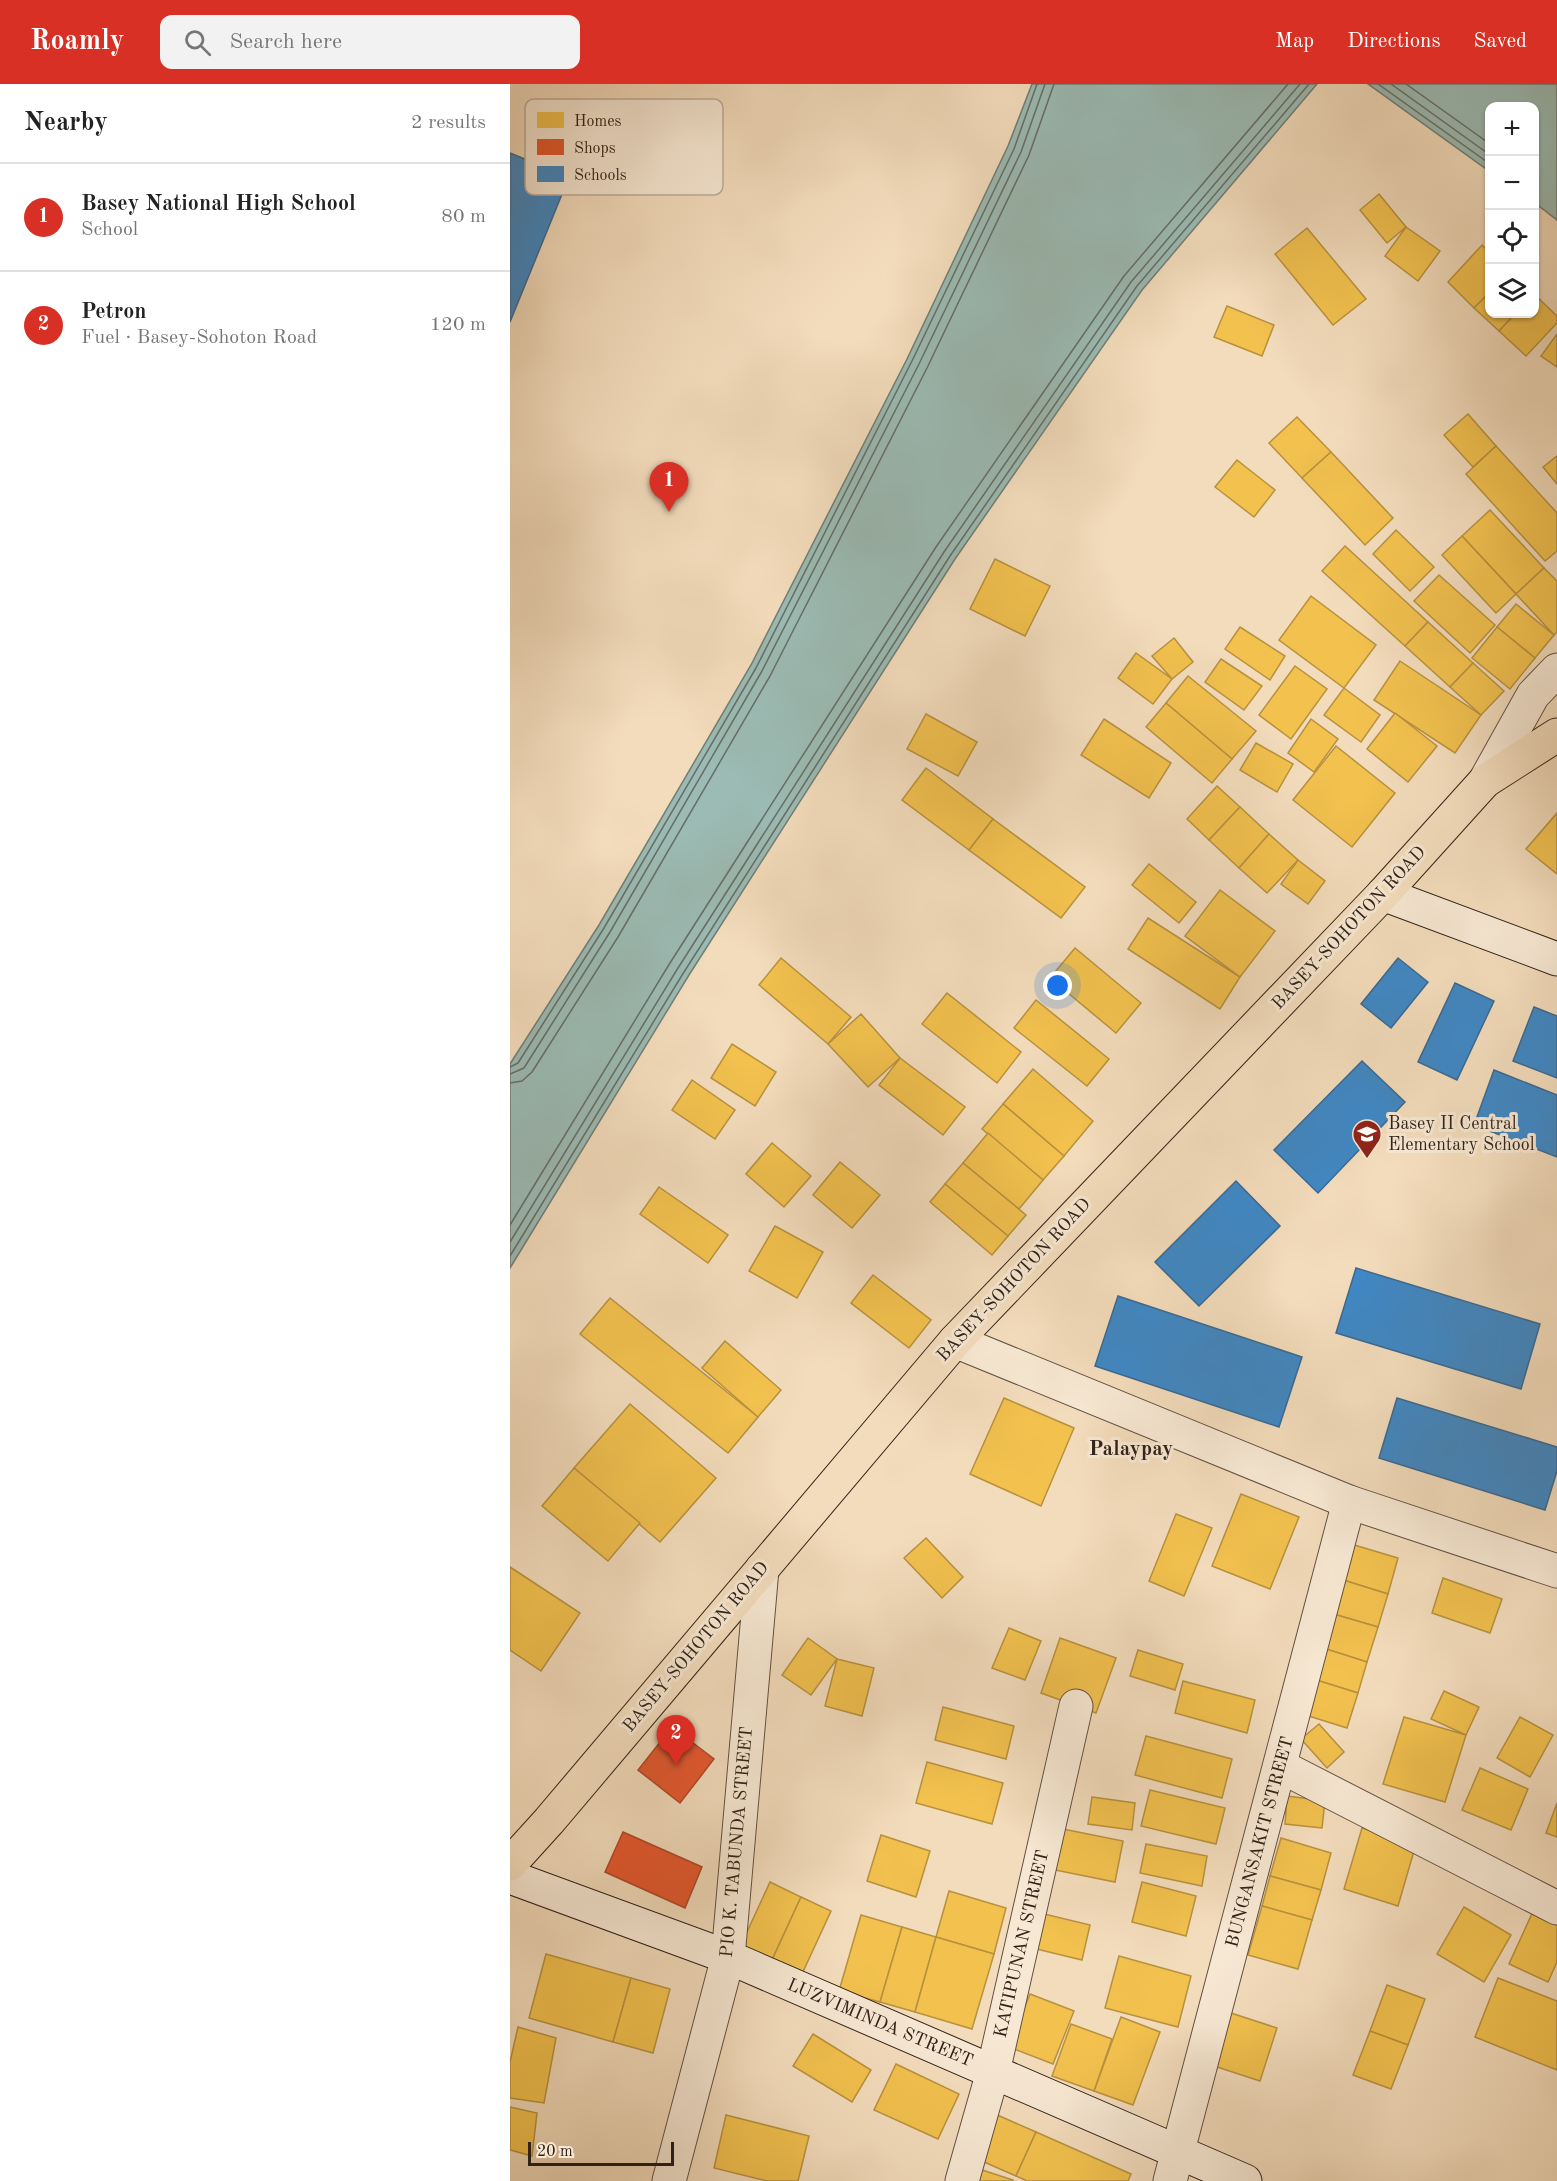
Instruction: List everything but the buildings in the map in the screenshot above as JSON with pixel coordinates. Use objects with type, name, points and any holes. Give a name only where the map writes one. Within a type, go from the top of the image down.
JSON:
[{"type":"main road","name":"BASEY-SOHOTON ROAD","points":[[510,1864],[549,1821],[955,1341],[1383,894],[1485,781],[1557,735]]},
{"type":"street","points":[[1485,781],[1533,695],[1557,670]]},
{"type":"street","points":[[1383,894],[1557,959]]},
{"type":"street","points":[[955,1341],[1349,1503],[1557,1571]]},
{"type":"street","name":"BUNGANSAKIT STREET","points":[[1175,2167],[1349,1503]]},
{"type":"street","name":"PIO K. TABUNDA STREET","points":[[669,2181],[728,1957],[762,1569]]},
{"type":"street","name":"KATIPUNAN STREET","points":[[962,2181],[993,2072],[1076,1706]]},
{"type":"street","points":[[1280,1766],[1557,1908]]},
{"type":"street","name":"LUZVIMINDA STREET","points":[[510,1877],[728,1957],[993,2072],[1175,2167],[1245,2181]]},
{"type":"water","points":[[1032,84],[1317,84],[1142,290],[955,559],[689,975],[510,1268],[510,1064],[599,925],[751,665],[907,359],[1008,146]]},
{"type":"water","points":[[1368,84],[1557,84],[1557,220],[1539,206],[1539,102],[1485,102],[1485,168]]},
{"type":"place","name":"Basey National High School","points":[[669,512]]},
{"type":"place","name":"Basey II Central Elementary School","points":[[1367,1160]]},
{"type":"place","name":"Petron","points":[[676,1765]]},
{"type":"district","name":"Palaypay","points":[[1131,1449]]}]
